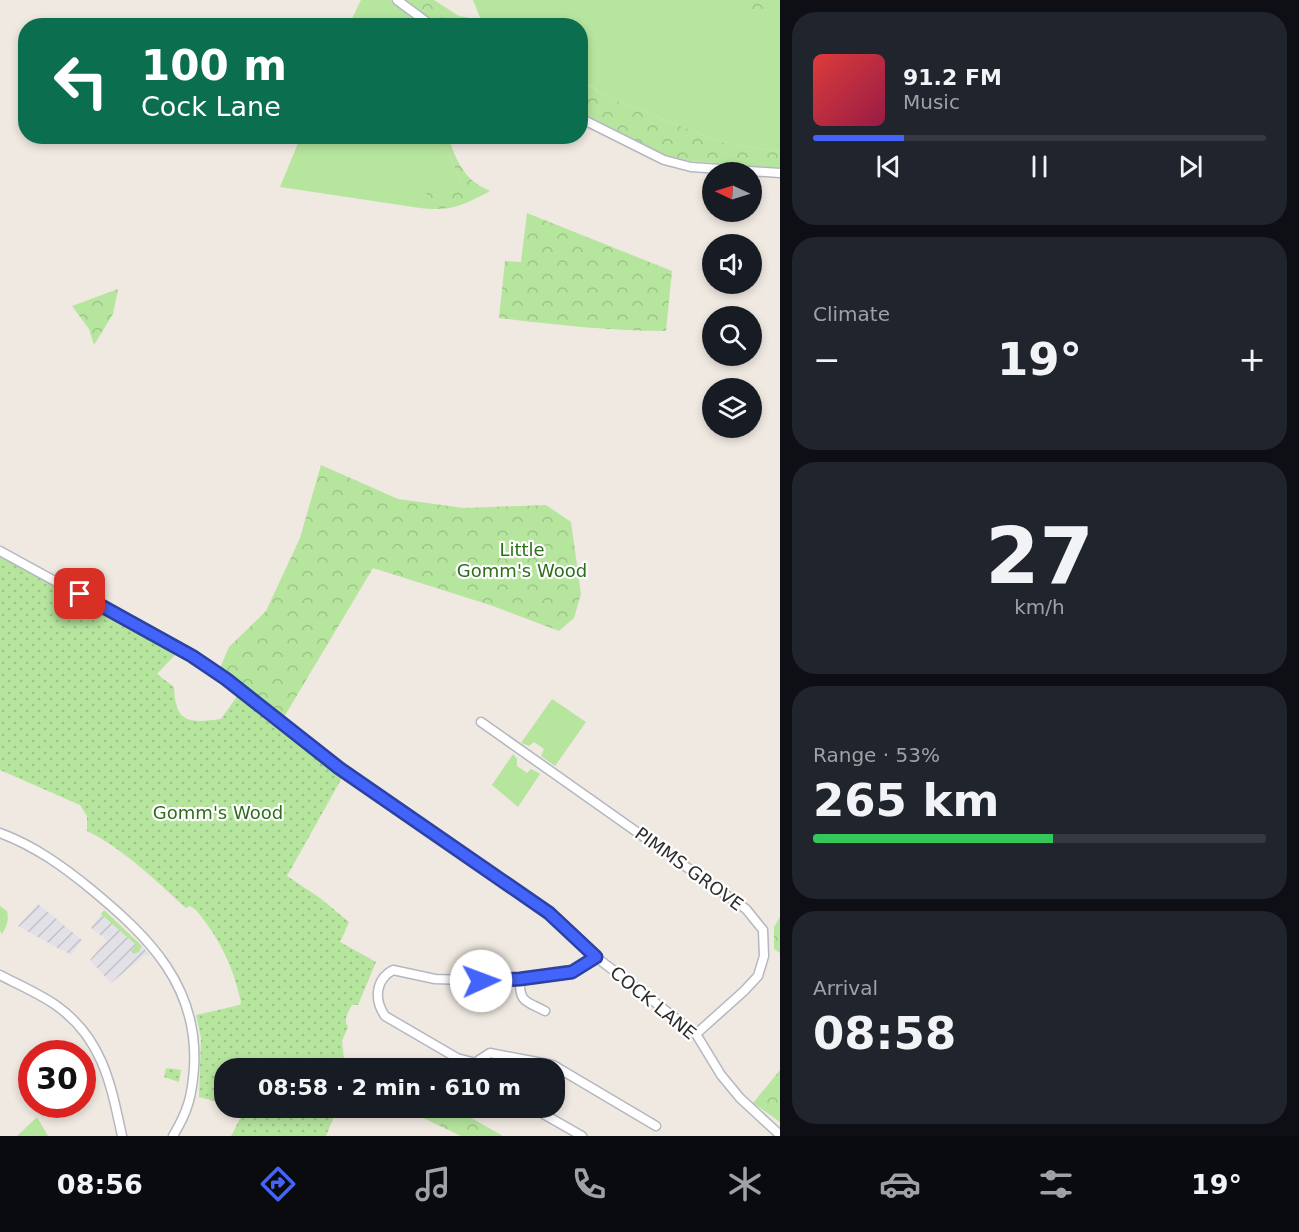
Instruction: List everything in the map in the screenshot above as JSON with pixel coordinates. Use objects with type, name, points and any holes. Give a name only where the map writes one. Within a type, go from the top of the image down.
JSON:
[{"type":"street","points":[[397,0],[421,18]]},
{"type":"street","points":[[588,122],[664,160],[691,167],[780,173]]},
{"type":"street","name":"COCK LANE","points":[[0,551],[207,665],[339,768],[549,913],[596,957],[696,1034],[721,1075],[740,1098],[780,1135]]},
{"type":"street","name":"PIMMS GROVE","points":[[481,722],[746,909],[763,930],[764,956],[758,976],[696,1034]]},
{"type":"street","points":[[0,833],[27,844],[63,866],[113,908],[158,953],[176,980],[193,1028],[195,1056],[190,1102],[173,1136]]},
{"type":"street","points":[[458,1058],[387,1018],[379,1004],[378,990],[380,982],[387,973],[393,970],[435,979],[498,981],[572,972],[596,957]]},
{"type":"street","points":[[0,975],[56,1005],[75,1020],[95,1045],[111,1082],[122,1136]]},
{"type":"street","points":[[520,979],[519,993],[523,1000],[545,1011]]},
{"type":"street","points":[[483,1058],[490,1053],[516,1058]]},
{"type":"street","points":[[565,1072],[656,1126]]},
{"type":"street","points":[[550,1118],[582,1136]]},
{"type":"shaded area","points":[[38,904],[82,940],[72,954],[70,955],[18,926]]},
{"type":"shaded area","points":[[101,914],[141,949],[142,946],[150,956],[145,955],[111,983],[90,960],[107,940],[91,928]]},
{"type":"green space","points":[[361,0],[390,0],[412,18],[352,18]]},
{"type":"green space","points":[[404,0],[434,0],[459,16],[470,18],[429,18]]},
{"type":"green space","points":[[473,0],[727,0],[780,20],[780,152],[721,142],[607,97],[588,84],[588,18],[480,18]]},
{"type":"green space","points":[[727,0],[780,0],[780,20],[733,3]]},
{"type":"green space","points":[[588,84],[607,97],[721,142],[780,152],[780,168],[762,167],[762,162],[690,161],[664,155],[588,116]]},
{"type":"green space","points":[[298,144],[440,144],[440,147],[446,148],[462,184],[426,201],[420,208],[280,187]]},
{"type":"green space","points":[[440,144],[451,144],[468,176],[490,191],[457,206],[440,209],[420,208],[426,201],[427,187],[462,184],[446,148],[440,147]]},
{"type":"green space","points":[[527,213],[672,271],[666,331],[582,327],[499,318],[505,261],[521,262]]},
{"type":"green space","points":[[118,289],[113,314],[94,345],[89,329],[72,306]]},
{"type":"green space","name":"Little Gomm's Wood","points":[[321,465],[398,499],[464,508],[546,505],[571,522],[581,594],[574,618],[559,631],[490,605],[373,568],[284,717],[220,668],[229,647],[266,611],[300,538]]},
{"type":"green space","name":"Gomm's Wood","points":[[0,554],[178,652],[157,674],[174,687],[177,708],[186,718],[201,721],[221,719],[240,692],[343,776],[287,876],[320,898],[349,922],[340,942],[376,962],[358,1005],[352,1005],[347,1016],[348,1027],[342,1041],[344,1058],[214,1058],[214,1101],[199,1097],[201,1038],[196,1015],[240,1005],[241,1002],[230,965],[219,942],[196,910],[190,906],[186,908],[127,856],[87,831],[87,816],[80,805],[0,770]]},
{"type":"green space","points":[[552,699],[586,722],[555,766],[541,756],[544,749],[534,742],[529,746],[521,743]]},
{"type":"green space","points":[[513,754],[517,759],[517,766],[527,773],[531,769],[540,774],[518,807],[492,785]]},
{"type":"green space","points":[[0,906],[8,914],[2,934],[0,931]]},
{"type":"green space","points":[[104,910],[142,946],[139,952],[133,954],[131,951],[136,945],[101,914]]},
{"type":"green space","points":[[780,917],[780,953],[774,949],[774,927]]},
{"type":"green space","points":[[166,1068],[181,1070],[179,1082],[164,1077]]},
{"type":"green space","points":[[780,1070],[780,1122],[753,1103]]},
{"type":"green space","points":[[38,1118],[48,1136],[17,1136]]},
{"type":"green space","points":[[240,1118],[333,1118],[326,1136],[231,1136]]},
{"type":"green space","points":[[423,1118],[472,1118],[503,1136],[461,1136]]},
{"type":"route","points":[[80,594],[192,656],[226,679],[339,768],[549,913],[596,957],[572,972],[520,979],[481,981]]}]
